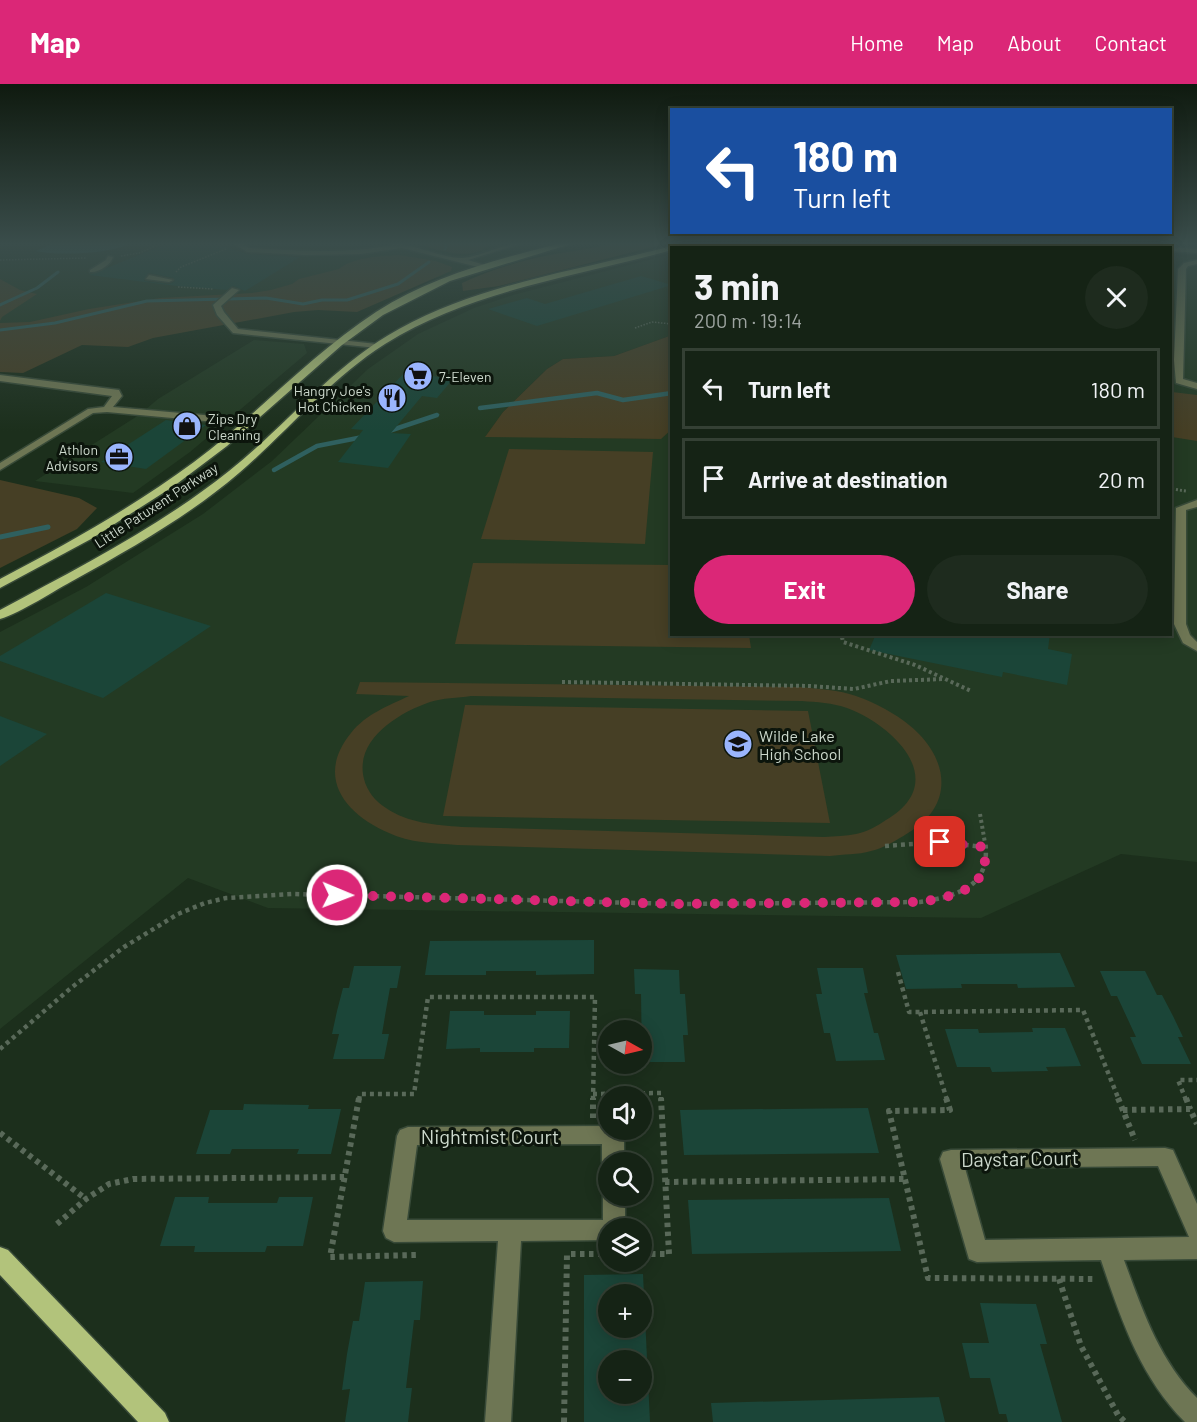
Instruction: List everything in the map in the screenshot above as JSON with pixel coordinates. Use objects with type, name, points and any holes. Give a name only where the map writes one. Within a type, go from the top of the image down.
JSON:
[{"type":"main road","name":"Little Patuxent Parkway","points":[[0,584],[108,524],[188,471],[249,422],[341,342],[393,305]]},
{"type":"main road","name":"Little Patuxent Parkway","points":[[0,615],[86,568],[193,502],[255,455],[349,368],[377,346],[423,320],[459,305]]},
{"type":"main road","points":[[0,1258],[156,1422]]},
{"type":"street","points":[[217,305],[236,331],[242,333],[377,346]]},
{"type":"street","points":[[1180,305],[1179,381],[1197,386]]},
{"type":"street","points":[[0,378],[116,392],[117,396],[107,409]]},
{"type":"street","points":[[0,467],[91,411],[107,409],[249,422]]},
{"type":"street","points":[[1197,503],[1180,508],[1182,634],[1187,641],[1197,647]]},
{"type":"street","name":"Nightmist Court","points":[[598,1230],[394,1231],[408,1136],[613,1135],[613,1152]]},
{"type":"street","name":"Daystar Court","points":[[1197,1230],[1165,1157],[951,1159],[977,1251],[1197,1248]]},
{"type":"street","points":[[498,1422],[510,1231]]},
{"type":"street","points":[[1109,1249],[1145,1348],[1167,1384],[1197,1416]]},
{"type":"path","points":[[635,328],[652,322],[670,324]]},
{"type":"path","points":[[842,636],[843,642],[906,662],[971,691]]},
{"type":"path","points":[[562,682],[810,686],[854,690],[891,681],[945,679]]},
{"type":"path","points":[[0,1049],[82,979],[134,941],[168,920],[206,903],[238,897],[292,894],[676,904],[920,902],[951,897],[970,888],[980,876],[986,859],[980,814]]},
{"type":"path","points":[[885,846],[940,842],[984,847]]},
{"type":"path","points":[[898,972],[909,1012],[1083,1010],[1142,1157]]},
{"type":"path","points":[[414,1094],[428,997],[595,998],[592,1135]]},
{"type":"path","points":[[920,1012],[950,1110]]},
{"type":"path","points":[[1197,1080],[1178,1080],[1197,1124]]},
{"type":"path","points":[[593,1094],[661,1093],[669,1254],[652,1254]]},
{"type":"path","points":[[1123,1110],[1190,1109]]},
{"type":"path","points":[[0,1133],[86,1199]]},
{"type":"path","points":[[57,1224],[86,1199],[109,1184],[133,1179],[344,1177]]},
{"type":"path","points":[[665,1182],[905,1179]]},
{"type":"path","points":[[564,1422],[567,1254]]},
{"type":"path","points":[[1059,1280],[1081,1346],[1097,1380],[1118,1415],[1125,1422]]},
{"type":"shaded area","points":[[0,305],[282,305],[0,356]]},
{"type":"shaded area","points":[[0,305],[20,305],[2,317],[0,321]]},
{"type":"shaded area","points":[[112,305],[372,305],[357,312],[318,310],[294,312],[153,338],[128,347],[82,345],[23,373],[0,372],[0,323],[30,322]]},
{"type":"shaded area","name":"Wilde Lake High School","points":[[482,305],[670,305],[670,336],[614,356],[563,359],[547,369],[503,412],[486,436],[660,439],[670,431],[670,636],[1172,636],[1172,305],[1197,305],[1197,862],[1121,854],[981,918],[268,908],[188,878],[0,1029],[0,632],[86,587],[203,514],[272,461],[368,369],[418,334]]},
{"type":"shaded area","points":[[670,336],[670,431],[661,439],[485,437],[503,412],[547,369],[563,359],[614,356]]},
{"type":"shaded area","points":[[254,340],[304,344],[307,353],[190,452],[133,493],[35,481],[139,415],[158,399]]},
{"type":"shaded area","points":[[1172,392],[1197,395],[1197,441],[1172,437]]},
{"type":"shaded area","points":[[509,449],[653,452],[645,544],[481,539]]},
{"type":"shaded area","points":[[0,480],[79,498],[97,508],[77,529],[0,568]]},
{"type":"shaded area","points":[[473,563],[670,565],[670,636],[749,636],[751,648],[455,644]]},
{"type":"shaded area","points":[[360,682],[801,687],[836,691],[873,703],[913,728],[937,760],[941,773],[941,787],[932,812],[922,823],[886,846],[856,854],[830,856],[457,845],[413,841],[373,825],[359,816],[340,792],[336,779],[336,765],[340,749],[351,733],[370,716],[409,696],[356,694]],"holes":[[[471,696],[802,701],[847,708],[865,716],[898,741],[909,756],[915,773],[914,789],[905,805],[886,820],[864,832],[824,837],[462,827],[422,822],[394,813],[375,799],[369,792],[364,779],[363,765],[366,752],[372,740],[381,730],[405,713],[440,700]]]},
{"type":"shaded area","points":[[465,705],[808,711],[830,823],[443,816]]},
{"type":"building","points":[[501,305],[605,305],[537,326],[488,309]]},
{"type":"building","points":[[405,372],[453,379],[437,398],[422,396],[391,433],[411,434],[388,468],[338,462],[363,430],[351,429]]},
{"type":"building","points":[[166,420],[206,425],[146,469],[101,462]]},
{"type":"building","points":[[106,593],[211,626],[103,698],[0,661],[0,656]]},
{"type":"building","points":[[875,636],[1050,636],[1048,649],[1072,654],[1067,685],[1003,672],[1002,677],[869,650]]},
{"type":"building","points":[[0,716],[47,734],[0,766]]},
{"type":"building","points":[[594,940],[594,974],[536,975],[536,971],[486,971],[486,975],[425,975],[430,941]]},
{"type":"building","points":[[1060,953],[1075,987],[1018,988],[1017,984],[961,984],[962,988],[906,989],[896,955]]},
{"type":"building","points":[[354,966],[401,966],[397,988],[390,988],[382,1034],[389,1034],[384,1059],[333,1059],[339,1034],[332,1034],[337,1011],[343,988],[349,988]]},
{"type":"building","points":[[817,968],[863,968],[868,993],[864,993],[874,1033],[878,1033],[885,1060],[836,1061],[830,1033],[824,1033],[816,994],[822,994]]},
{"type":"building","points":[[634,969],[679,970],[680,994],[685,994],[688,1035],[683,1035],[685,1062],[652,1062],[652,1020],[641,1020],[641,994],[635,994]]},
{"type":"building","points":[[1100,971],[1145,971],[1157,995],[1162,995],[1173,1016],[1183,1037],[1178,1037],[1191,1064],[1142,1064],[1130,1037],[1136,1037],[1117,996],[1111,996]]},
{"type":"building","points":[[450,1011],[484,1011],[484,1015],[536,1015],[536,1011],[570,1011],[569,1048],[534,1048],[534,1052],[480,1052],[480,1048],[446,1049]]},
{"type":"building","points":[[1032,1028],[1065,1028],[1081,1066],[1046,1067],[1048,1071],[992,1072],[990,1067],[957,1067],[945,1029],[978,1029],[979,1033],[1033,1032]]},
{"type":"building","points":[[244,1104],[309,1105],[308,1109],[341,1109],[331,1154],[297,1154],[299,1149],[232,1149],[230,1154],[196,1154],[210,1110],[243,1110]]},
{"type":"building","points":[[868,1108],[879,1153],[684,1155],[680,1110]]},
{"type":"building","points":[[175,1197],[209,1197],[208,1203],[277,1203],[279,1197],[313,1197],[303,1246],[267,1246],[265,1252],[194,1252],[195,1246],[160,1246]]},
{"type":"building","points":[[889,1198],[901,1251],[692,1254],[688,1200]]},
{"type":"building","points":[[643,1274],[643,1284],[598,1284],[598,1338],[646,1338],[647,1350],[598,1350],[598,1404],[649,1404],[650,1422],[584,1422],[584,1275]]},
{"type":"building","points":[[423,1281],[420,1320],[414,1320],[406,1388],[412,1388],[408,1422],[345,1422],[350,1389],[342,1390],[347,1354],[353,1321],[359,1321],[365,1282]]},
{"type":"building","points":[[980,1303],[1036,1304],[1047,1344],[1040,1344],[1062,1422],[1008,1422],[1006,1414],[999,1414],[990,1378],[970,1378],[962,1343],[989,1343]]},
{"type":"building","points":[[939,1397],[945,1422],[713,1422],[711,1403]]},
{"type":"waterway","points":[[0,330],[55,323],[128,305]]},
{"type":"waterway","points":[[480,408],[597,393],[623,400],[670,393]]},
{"type":"waterway","points":[[389,431],[437,415]]},
{"type":"waterway","points":[[274,470],[317,446],[363,437]]},
{"type":"waterway","points":[[0,537],[48,527]]},
{"type":"place","name":"7-Eleven","points":[[418,376]]},
{"type":"place","name":"Hangry Joe's Hot Chicken","points":[[392,398]]},
{"type":"place","name":"Zips Dry Cleaning","points":[[187,426]]},
{"type":"place","name":"Athlon Advisors","points":[[119,457]]},
{"type":"place","name":"Wilde Lake High School","points":[[738,744]]},
{"type":"route","points":[[337,895],[676,904],[920,902],[951,897],[970,888],[980,876],[986,859],[984,847],[940,842]]}]
